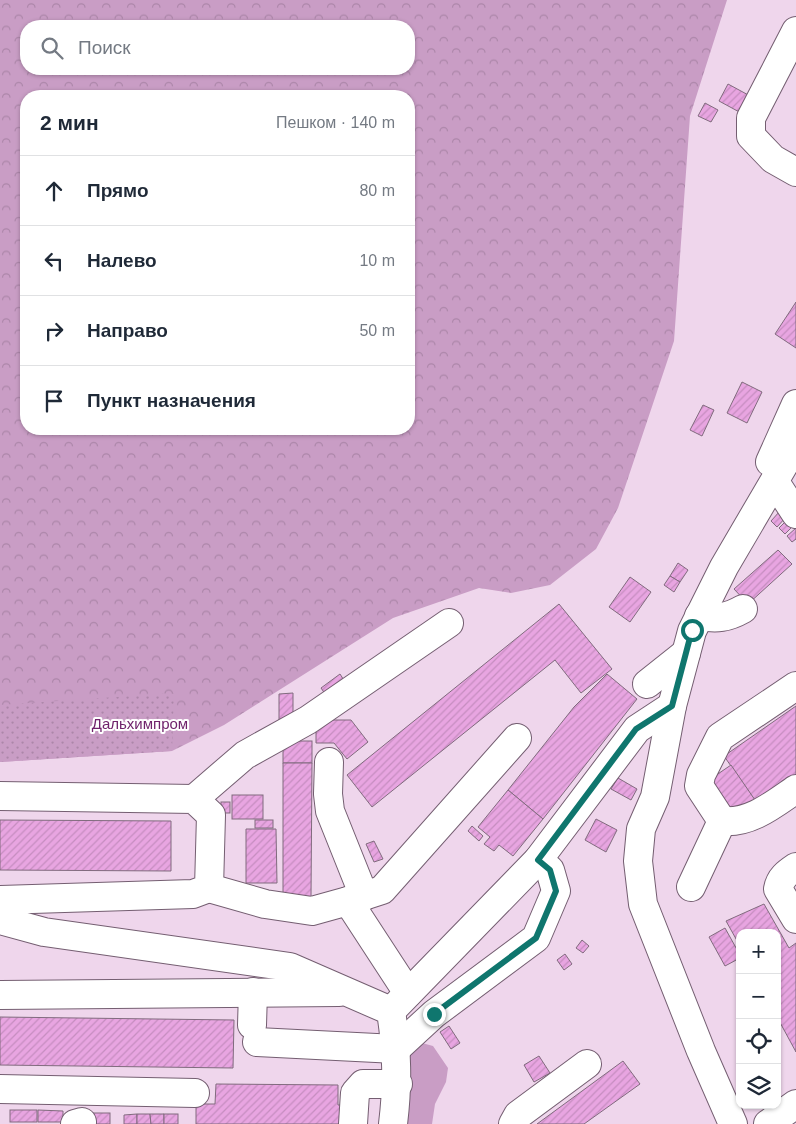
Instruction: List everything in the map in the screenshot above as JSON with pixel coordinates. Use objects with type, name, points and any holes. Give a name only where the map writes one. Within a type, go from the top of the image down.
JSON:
[{"type":"lane","points":[[796,31],[751,118],[751,136],[773,159],[796,172]]},
{"type":"lane","points":[[756,513],[771,461],[796,404]]},
{"type":"lane","points":[[733,1124],[701,1050],[643,904],[638,861],[641,829],[655,797],[672,706],[692,630],[724,567],[796,444]]},
{"type":"lane","points":[[775,482],[796,514]]},
{"type":"lane","points":[[699,616],[713,619],[728,618],[743,609]]},
{"type":"lane","points":[[0,796],[194,798],[245,755],[308,720],[449,623]]},
{"type":"lane","points":[[648,684],[686,652]]},
{"type":"lane","points":[[796,686],[720,737],[701,775],[699,786],[722,820],[736,822],[764,810],[796,789]]},
{"type":"lane","points":[[399,1002],[538,860],[636,729],[672,706]]},
{"type":"lane","points":[[0,900],[193,894],[209,888],[265,904],[312,911],[382,890],[517,738]]},
{"type":"lane","points":[[329,762],[328,802],[356,898],[399,1002],[396,1049],[398,1084],[393,1124]]},
{"type":"lane","points":[[194,798],[211,815],[209,888]]},
{"type":"lane","points":[[764,810],[781,811],[796,807]]},
{"type":"lane","points":[[691,887],[722,820]]},
{"type":"lane","points":[[253,992],[255,1033],[396,1049],[434,1014],[536,938],[556,891],[550,870],[538,860]]},
{"type":"lane","points":[[796,866],[784,875],[778,889],[796,919]]},
{"type":"lane","points":[[0,920],[44,932],[290,966],[350,992]]},
{"type":"lane","points":[[0,995],[350,992],[399,1002]]},
{"type":"lane","points":[[513,1124],[518,1115],[587,1064]]},
{"type":"lane","points":[[353,1124],[355,1093],[363,1084],[398,1084]]},
{"type":"lane","points":[[0,1089],[195,1093]]},
{"type":"lane","points":[[768,1124],[796,1104]]},
{"type":"green space","points":[[0,0],[727,0],[690,116],[674,341],[618,508],[596,549],[550,585],[511,593],[479,588],[393,618],[224,725],[172,751],[0,762]]},
{"type":"green space","name":"Дальхимпром","points":[[174,693],[172,751],[0,762],[0,705]]},
{"type":"green space","points":[[422,1043],[433,1046],[448,1068],[446,1082],[435,1104],[432,1124],[406,1124],[403,1061]]},
{"type":"building","points":[[728,84],[752,97],[743,114],[719,101]]},
{"type":"building","points":[[705,103],[718,110],[711,122],[698,116]]},
{"type":"building","points":[[796,302],[796,348],[775,334]]},
{"type":"building","points":[[742,382],[762,392],[747,423],[727,413]]},
{"type":"building","points":[[703,405],[714,410],[702,436],[690,430]]},
{"type":"building","points":[[780,511],[786,517],[777,527],[771,521]]},
{"type":"building","points":[[789,518],[795,524],[785,534],[779,528]]},
{"type":"building","points":[[796,528],[796,539],[792,542],[787,536]]},
{"type":"building","points":[[778,550],[792,564],[748,604],[734,589]]},
{"type":"building","points":[[678,563],[688,570],[680,582],[670,576]]},
{"type":"building","points":[[670,576],[680,582],[674,592],[664,585]]},
{"type":"building","points":[[630,577],[651,592],[630,622],[609,607]]},
{"type":"building","points":[[559,604],[612,669],[581,693],[555,660],[372,807],[347,775]]},
{"type":"building","points":[[340,674],[347,685],[328,698],[321,688]]},
{"type":"building","points":[[607,674],[637,699],[543,819],[508,790],[574,707]]},
{"type":"building","points":[[293,693],[293,719],[279,720],[279,694]]},
{"type":"building","points":[[796,706],[796,779],[758,805],[724,756]]},
{"type":"building","points":[[316,720],[351,720],[368,742],[347,759],[334,743],[316,743]]},
{"type":"building","points":[[283,741],[312,741],[312,763],[283,763]]},
{"type":"building","points":[[283,763],[312,763],[311,897],[283,897]]},
{"type":"building","points":[[731,765],[755,800],[731,817],[706,782]]},
{"type":"building","points":[[618,778],[637,789],[631,800],[611,789]]},
{"type":"building","points":[[508,790],[543,819],[513,856],[499,845],[494,851],[484,844],[490,837],[478,827]]},
{"type":"building","points":[[232,795],[263,795],[263,819],[232,819]]},
{"type":"building","points":[[221,802],[230,802],[230,813],[221,813]]},
{"type":"building","points":[[596,819],[617,830],[606,852],[585,840]]},
{"type":"building","points":[[0,820],[171,821],[171,871],[0,870]]},
{"type":"building","points":[[255,820],[273,820],[273,828],[255,828]]},
{"type":"building","points":[[472,826],[483,836],[479,841],[468,831]]},
{"type":"building","points":[[246,829],[276,829],[277,883],[246,883]]},
{"type":"building","points":[[374,841],[383,859],[374,862],[366,844]]},
{"type":"building","points":[[764,904],[778,929],[736,929],[736,939],[726,921]]},
{"type":"building","points":[[725,928],[736,948],[736,960],[725,966],[709,937]]},
{"type":"building","points":[[781,934],[789,948],[796,943],[796,1052],[781,1024]]},
{"type":"building","points":[[582,940],[589,946],[583,953],[576,948]]},
{"type":"building","points":[[565,954],[572,964],[564,970],[557,960]]},
{"type":"building","points":[[0,1017],[234,1020],[233,1068],[0,1065]]},
{"type":"building","points":[[449,1026],[460,1043],[451,1049],[440,1032]]},
{"type":"building","points":[[539,1056],[550,1073],[534,1082],[524,1065]]},
{"type":"building","points":[[623,1061],[640,1084],[584,1124],[537,1124]]},
{"type":"building","points":[[216,1084],[338,1085],[338,1105],[346,1105],[341,1124],[196,1124],[196,1104],[215,1104]]},
{"type":"building","points":[[10,1110],[37,1110],[37,1122],[10,1122]]},
{"type":"building","points":[[38,1110],[63,1111],[63,1122],[38,1122]]},
{"type":"building","points":[[86,1113],[110,1113],[110,1124],[86,1124]]},
{"type":"building","points":[[137,1114],[137,1124],[124,1124],[124,1115]]},
{"type":"building","points":[[137,1114],[150,1114],[151,1124],[137,1124]]},
{"type":"building","points":[[150,1114],[164,1114],[164,1124],[151,1124]]},
{"type":"building","points":[[164,1114],[178,1114],[178,1124],[164,1124]]},
{"type":"route","points":[[434,1014],[536,938],[556,891],[550,870],[538,860],[636,729],[672,706],[692,630]]}]
